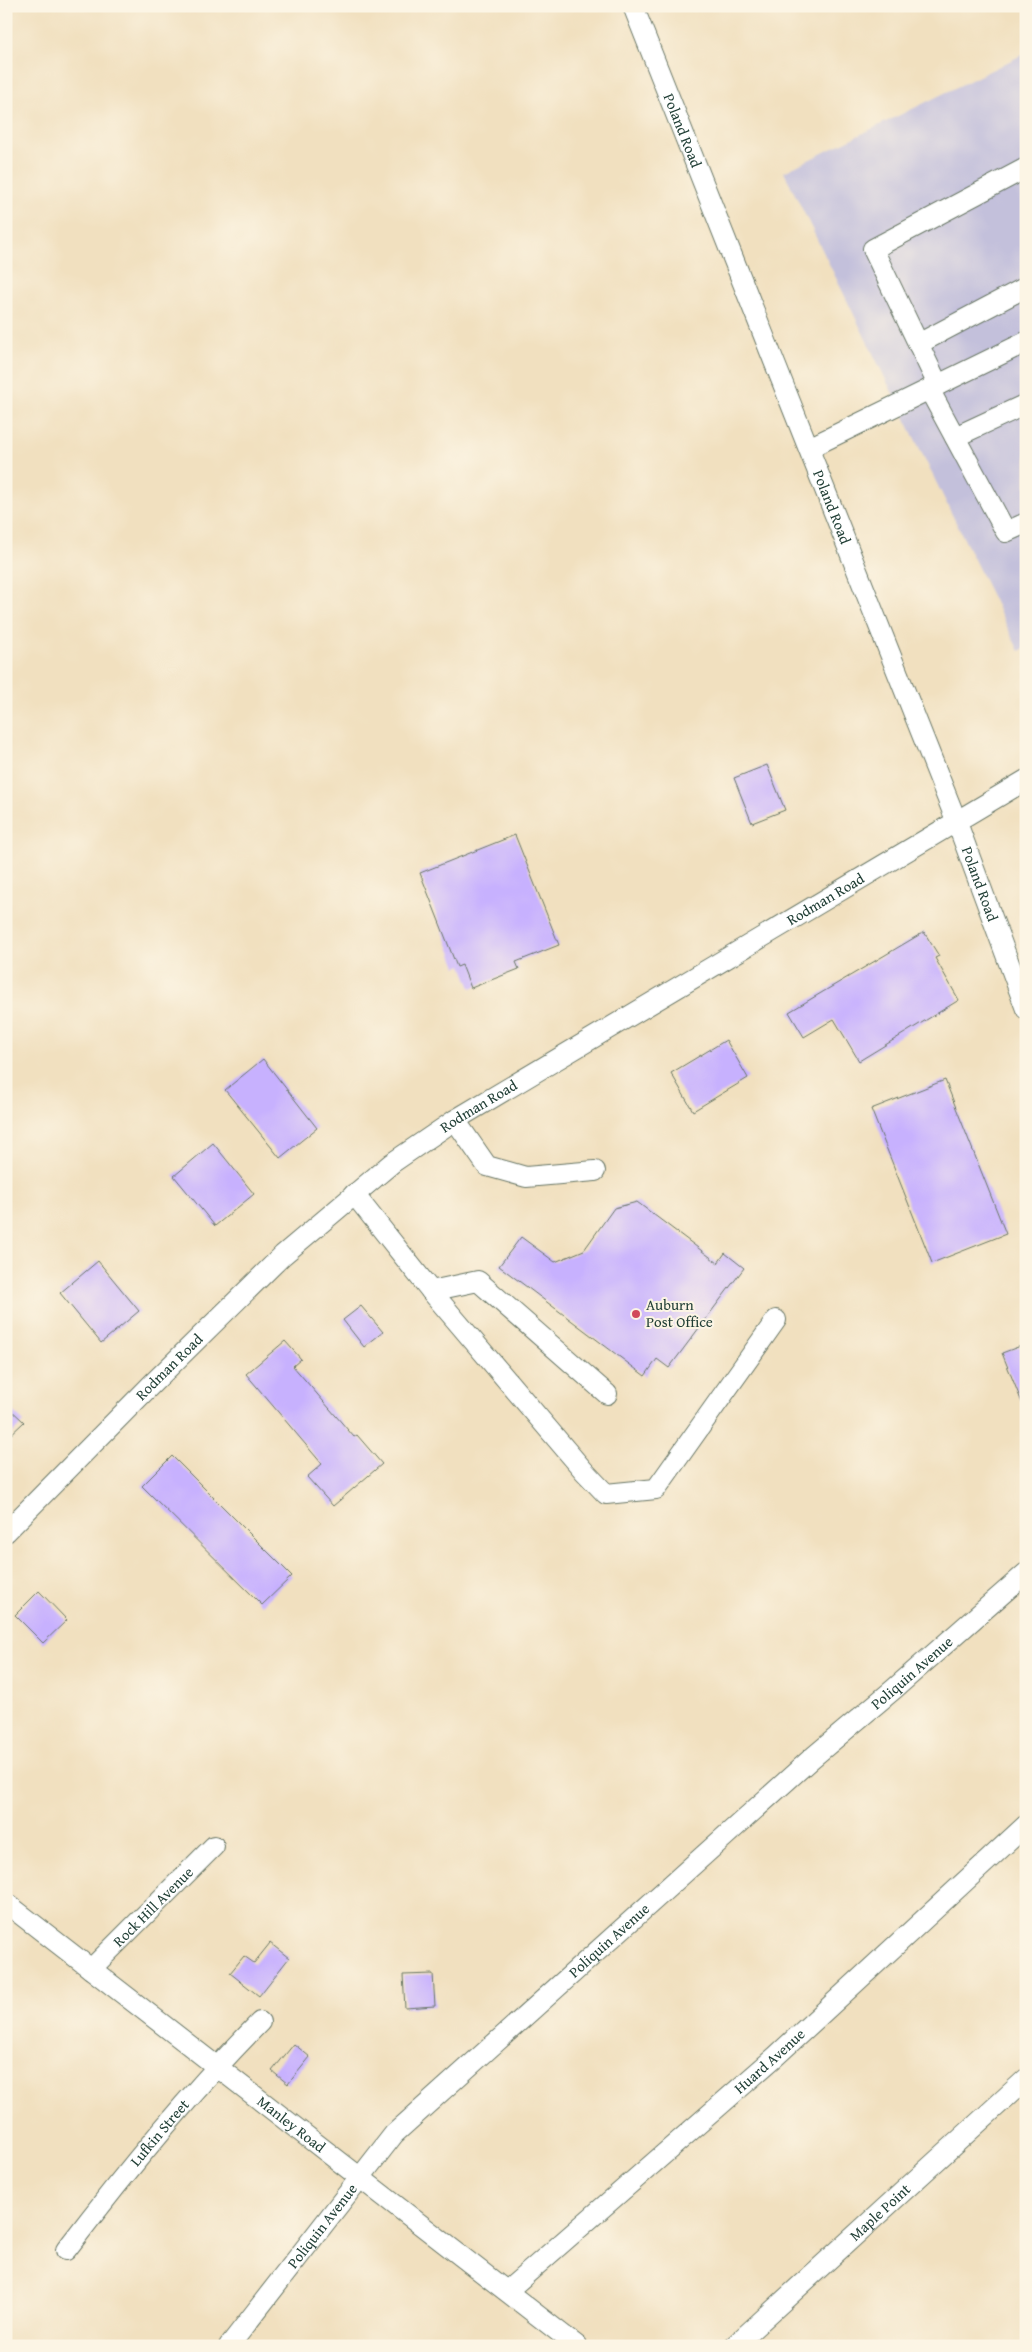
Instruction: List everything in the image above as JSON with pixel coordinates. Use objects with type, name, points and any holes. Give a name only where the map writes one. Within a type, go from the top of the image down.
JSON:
[{"type":"street","name":"Poland Road","points":[[633,6],[956,820],[1026,1009]]},
{"type":"street","points":[[1026,168],[873,250],[918,344],[955,437],[1006,532],[1026,522]]},
{"type":"street","points":[[918,344],[1026,287]]},
{"type":"street","points":[[809,448],[1026,342]]},
{"type":"street","points":[[955,437],[1026,404]]},
{"type":"street","name":"Rodman Road","points":[[6,1532],[283,1255],[392,1163],[455,1120],[1026,780]]},
{"type":"street","points":[[455,1120],[487,1166],[526,1177],[595,1171]]},
{"type":"street","points":[[354,1194],[431,1291],[584,1471],[606,1494],[656,1489],[776,1320]]},
{"type":"street","points":[[431,1291],[478,1282],[607,1394]]},
{"type":"street","name":"Poliquin Avenue","points":[[230,2346],[401,2128],[812,1758],[1026,1573]]},
{"type":"street","name":"Huard Avenue","points":[[508,2291],[774,2057],[1026,1825]]},
{"type":"street","name":"Rock Hill Avenue","points":[[91,1969],[214,1846]]},
{"type":"street","name":"Manley Road","points":[[6,1903],[577,2346]]},
{"type":"street","name":"Lufkin Street","points":[[66,2250],[139,2155],[216,2066],[260,2022]]},
{"type":"street","name":"Maple Point","points":[[734,2346],[1026,2079]]},
{"type":"shaded area","points":[[1026,53],[1026,648],[1019,651],[784,172]]},
{"type":"building","points":[[767,765],[785,810],[752,823],[734,778]]},
{"type":"building","points":[[515,835],[559,945],[516,962],[519,969],[471,988],[462,965],[457,967],[420,873]]},
{"type":"building","points":[[924,932],[939,956],[935,958],[959,1000],[859,1061],[834,1019],[804,1037],[789,1012]]},
{"type":"building","points":[[726,1040],[748,1078],[693,1111],[671,1073]]},
{"type":"building","points":[[263,1059],[317,1128],[280,1158],[225,1090]]},
{"type":"building","points":[[945,1080],[1006,1234],[932,1263],[871,1109]]},
{"type":"building","points":[[213,1143],[254,1194],[215,1226],[174,1176]]},
{"type":"building","name":"Auburn Post Office","points":[[637,1202],[718,1263],[725,1253],[744,1268],[669,1368],[657,1359],[645,1376],[499,1266],[521,1237],[555,1262],[584,1250],[614,1208]]},
{"type":"building","points":[[98,1261],[139,1311],[101,1343],[60,1293]]},
{"type":"building","points":[[361,1306],[383,1332],[364,1347],[343,1320]]},
{"type":"building","points":[[285,1341],[301,1359],[293,1366],[354,1437],[357,1435],[382,1464],[333,1506],[307,1477],[322,1464],[246,1374]]},
{"type":"building","points":[[1026,1344],[1026,1410],[1025,1410],[1002,1353]]},
{"type":"building","points":[[6,1405],[24,1422],[6,1439]]},
{"type":"building","points":[[172,1456],[292,1576],[262,1605],[142,1486]]},
{"type":"building","points":[[39,1591],[67,1620],[43,1643],[15,1615]]},
{"type":"building","points":[[270,1943],[289,1958],[259,1996],[230,1973],[244,1956],[254,1963]]},
{"type":"building","points":[[433,1974],[435,2006],[405,2008],[403,1975]]},
{"type":"building","points":[[294,2044],[310,2057],[288,2084],[272,2071]]},
{"type":"place","name":"Auburn Post Office","points":[[636,1314]]}]
